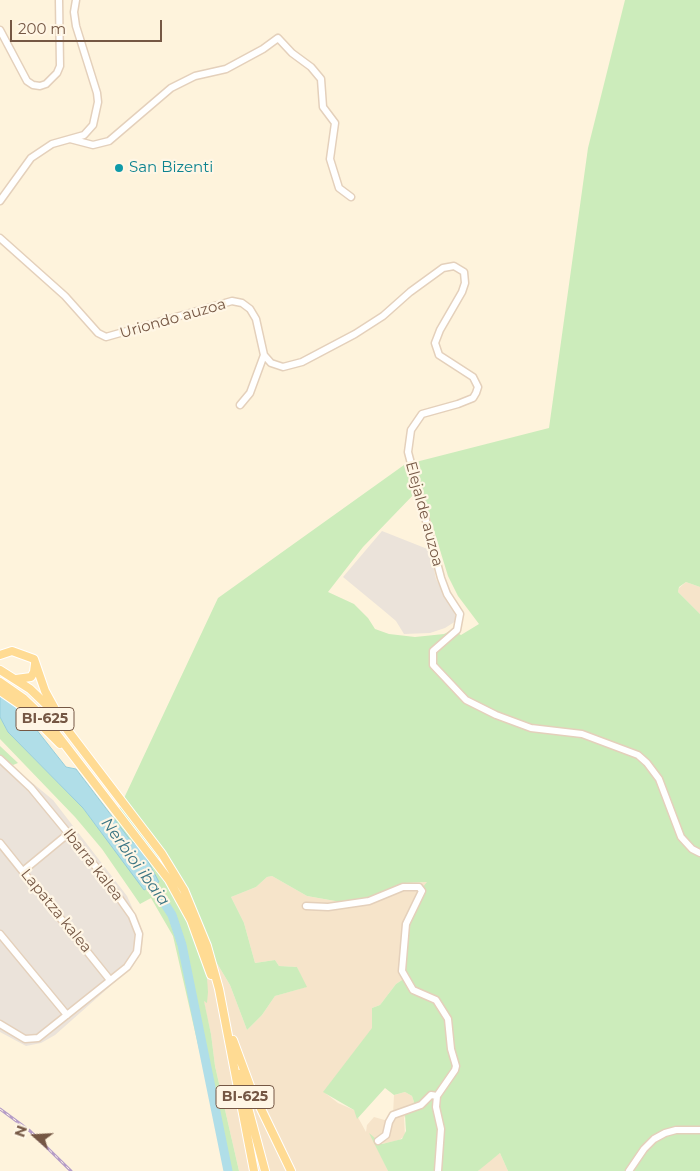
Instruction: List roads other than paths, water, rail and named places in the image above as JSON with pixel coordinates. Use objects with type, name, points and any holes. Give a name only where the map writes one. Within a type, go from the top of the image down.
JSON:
[{"type":"main road","points":[[0,655],[12,652],[34,659]]},
{"type":"main road","points":[[16,679],[31,677],[36,666],[34,659]]},
{"type":"main road","points":[[34,659],[45,691],[68,730]]},
{"type":"main road","name":"BI-625","points":[[0,670],[16,679],[36,695],[68,730],[177,876],[192,906],[208,946],[265,1171]]},
{"type":"main road","name":"BI-625","points":[[0,682],[23,698],[45,718],[154,858],[184,906],[201,947],[226,1023]]},
{"type":"main road","points":[[0,691],[22,706],[80,765]]},
{"type":"main road","points":[[226,1023],[254,1171]]},
{"type":"main road","points":[[226,1023],[250,1086],[290,1171]]},
{"type":"street","points":[[0,30],[27,81],[33,85],[40,86],[46,84],[57,73],[60,66],[59,0]]},
{"type":"street","points":[[0,201],[3,193],[32,158],[43,149],[84,135],[90,130],[98,102],[76,26],[74,12],[76,0]]},
{"type":"street","points":[[70,139],[93,145],[109,141],[171,88],[195,76],[226,69],[263,49],[278,38],[292,53],[311,67],[321,79],[322,102],[335,124],[330,159],[339,188],[351,197]]},
{"type":"street","name":"Uriondo auzoa","points":[[0,238],[66,296],[94,330],[106,337],[232,301],[242,303],[250,309],[256,319],[264,355]]},
{"type":"street","name":"Elejalde auzoa","points":[[264,355],[271,363],[283,367],[302,362],[325,352],[383,316],[410,292],[443,268],[454,266],[464,272],[466,283],[440,330],[435,343],[439,355],[473,377],[478,387],[473,398],[422,414],[411,430],[408,452],[441,578],[447,594],[460,614],[457,630],[433,650],[433,665],[466,700],[496,715],[531,728],[582,734],[638,755],[647,763],[659,779],[681,837],[692,849],[700,853]]},
{"type":"street","points":[[240,405],[250,393],[264,355]]},
{"type":"street","name":"Ibarra kalea","points":[[0,759],[31,788],[69,834],[123,902],[140,934],[139,944],[133,960],[34,1040],[22,1038],[0,1024]]},
{"type":"street","points":[[23,871],[69,834]]},
{"type":"street","name":"Lapatza kalea","points":[[0,844],[110,980]]},
{"type":"street","points":[[306,906],[328,907],[369,901],[403,887],[419,886],[422,891],[406,924],[402,971],[413,990],[436,1000],[448,1019],[456,1070],[437,1096],[436,1107],[441,1129],[438,1171]]},
{"type":"street","points":[[0,934],[67,1015]]},
{"type":"street","points":[[378,1141],[386,1135],[389,1122],[397,1113],[421,1105],[431,1095],[437,1096]]},
{"type":"street","points":[[629,1171],[654,1139],[676,1130],[700,1130]]},
{"type":"water","points":[[0,696],[14,705],[28,719],[66,767],[76,769],[131,841],[141,848],[159,882],[144,890],[83,808],[8,732],[0,717]]},
{"type":"waterway","name":"Nerbioi ibaia","points":[[146,875],[172,915],[182,945],[228,1171]]},
{"type":"railway","points":[[0,1109],[30,1131],[71,1171]]},
{"type":"place","name":"San Bizenti","points":[[119,168]]}]
